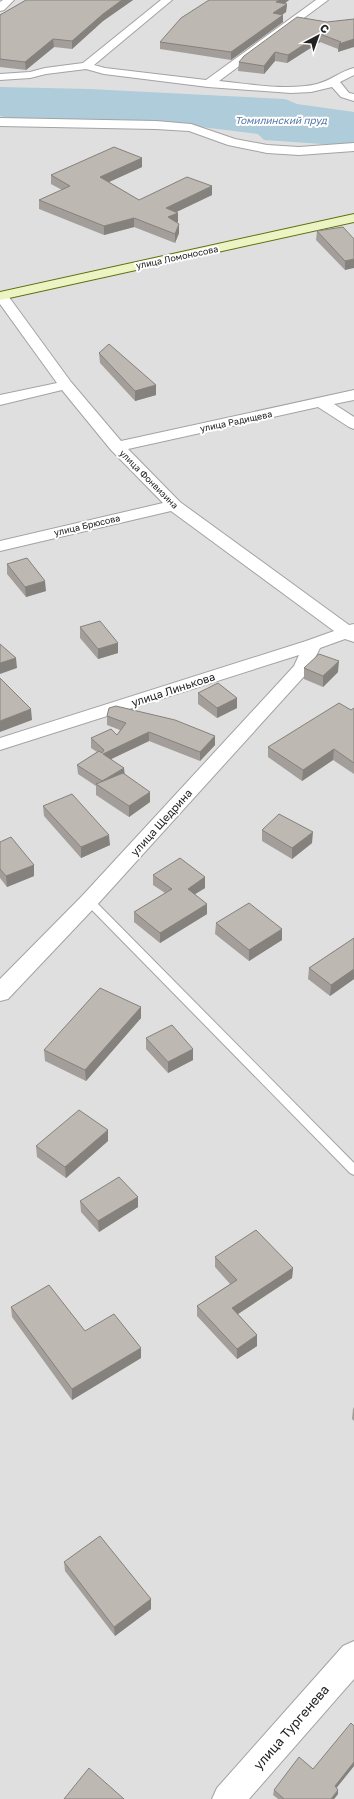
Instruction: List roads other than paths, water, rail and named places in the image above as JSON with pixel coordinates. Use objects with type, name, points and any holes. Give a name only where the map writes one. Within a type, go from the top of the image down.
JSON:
[{"type":"street","points":[[0,8],[9,0]]},
{"type":"street","points":[[86,66],[167,0]]},
{"type":"street","points":[[208,84],[323,0]]},
{"type":"street","points":[[0,77],[30,75],[45,71],[86,66],[104,71],[208,84],[291,90],[311,89],[334,82],[354,71]]},
{"type":"street","points":[[334,82],[345,95],[354,98]]},
{"type":"street","points":[[0,122],[156,125],[191,128],[232,142],[267,149],[299,151],[354,147]]},
{"type":"street","name":"улица Ломоносова","points":[[0,296],[354,218]]},
{"type":"street","name":"улица Фонвизина","points":[[0,296],[66,385],[117,447],[174,505],[351,633]]},
{"type":"street","points":[[0,400],[66,385]]},
{"type":"street","name":"улица Радищева","points":[[117,447],[354,395]]},
{"type":"street","points":[[322,403],[354,424]]},
{"type":"street","name":"улица Брюсова","points":[[0,546],[174,505]]},
{"type":"street","name":"улица Линькова","points":[[0,744],[351,633]]},
{"type":"street","name":"улица Щедрина","points":[[0,992],[89,901],[302,668],[312,645]]},
{"type":"street","name":"улица Тургенева","points":[[228,1799],[354,1656]]},
{"type":"lane","points":[[89,901],[354,1170]]},
{"type":"water","name":"Томилинский пруд","points":[[0,87],[89,89],[285,99],[297,104],[354,112],[354,144],[351,146],[264,140],[258,134],[156,123],[11,118],[0,116]]}]
